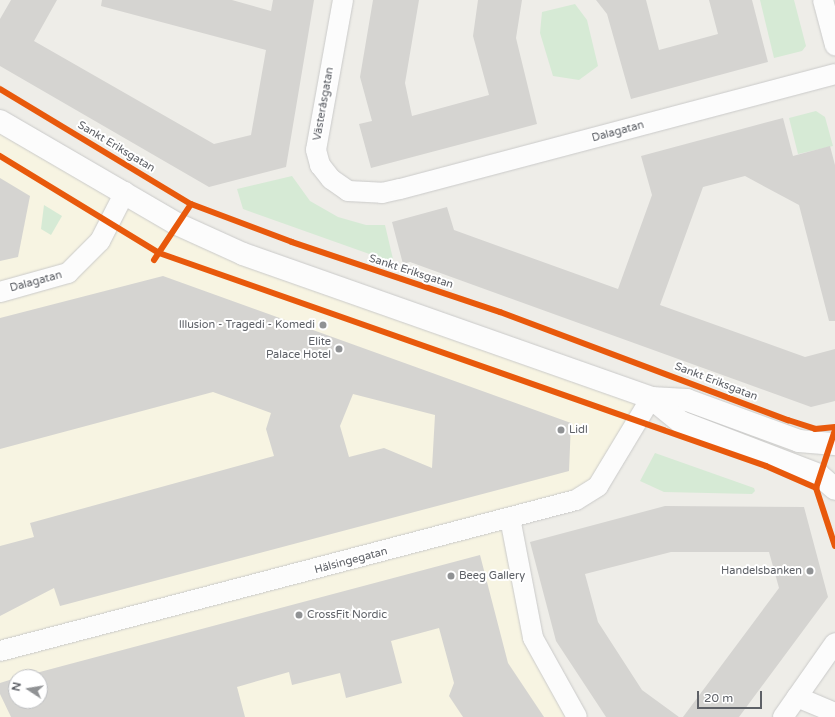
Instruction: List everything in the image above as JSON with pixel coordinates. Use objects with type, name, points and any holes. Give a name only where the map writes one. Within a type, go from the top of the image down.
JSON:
[{"type":"main road","points":[[0,121],[178,224],[243,254],[651,398],[687,400],[799,441],[835,444]]},
{"type":"main road","points":[[651,398],[681,422],[819,475],[835,489]]},
{"type":"street","name":"Västeråsgatan","points":[[343,0],[318,131],[318,158],[331,179],[348,191],[382,193],[400,189]]},
{"type":"street","points":[[829,6],[835,45]]},
{"type":"street","name":"Dalagatan","points":[[400,189],[835,74]]},
{"type":"street","name":"Dalagatan","points":[[0,292],[68,273],[100,241],[125,192]]},
{"type":"street","name":"Hälsingegatan","points":[[0,651],[576,500],[598,486],[651,398]]},
{"type":"street","points":[[510,518],[533,638],[577,717]]},
{"type":"street","points":[[783,717],[834,647]]},
{"type":"street","points":[[798,697],[835,713]]},
{"type":"shaded area","points":[[0,123],[177,229],[647,400],[597,484],[508,516],[536,642],[576,717],[0,717]]},
{"type":"green space","points":[[760,0],[794,0],[806,46],[802,51],[774,58]]},
{"type":"green space","points":[[575,4],[587,20],[598,66],[579,80],[553,76],[540,33],[542,12]]},
{"type":"green space","points":[[816,111],[825,117],[833,146],[798,154],[789,118]]},
{"type":"green space","points":[[292,176],[310,201],[338,217],[366,225],[385,225],[393,259],[389,261],[243,209],[237,189]]},
{"type":"green space","points":[[44,205],[62,216],[51,235],[41,229]]},
{"type":"green space","points":[[655,453],[754,488],[755,491],[752,494],[664,492],[640,481]]},
{"type":"building","points":[[11,0],[57,0],[34,41],[214,144],[251,135],[266,50],[101,6],[102,0],[232,0],[271,11],[273,0],[314,0],[286,167],[209,187],[0,66],[0,19]]},
{"type":"building","points":[[373,0],[419,0],[405,83],[412,116],[489,95],[473,36],[478,0],[522,0],[516,38],[537,124],[371,168],[359,124],[372,121],[360,77]]},
{"type":"building","points":[[596,0],[646,0],[659,50],[718,34],[709,0],[752,0],[768,62],[631,99],[607,14]]},
{"type":"building","points":[[783,118],[793,156],[830,146],[835,165],[835,321],[829,321],[799,205],[745,176],[703,187],[660,305],[805,357],[835,349],[835,401],[811,407],[410,262],[403,264],[392,222],[447,207],[454,230],[618,289],[652,195],[641,156]]},
{"type":"building","points":[[0,178],[30,196],[18,257],[0,261]]},
{"type":"building","points":[[163,276],[571,423],[569,471],[60,606],[54,588],[0,616],[0,546],[34,537],[30,523],[274,456],[266,429],[271,413],[213,392],[0,449],[0,318]],"holes":[[[353,394],[435,415],[432,468],[384,448],[349,457],[340,426]]]},
{"type":"building","points":[[665,506],[804,507],[828,597],[739,717],[683,717],[779,588],[769,552],[671,552],[585,574],[598,622],[642,690],[679,717],[606,717],[556,641],[530,542]]},
{"type":"building","points":[[480,555],[508,663],[544,717],[463,717],[449,696],[454,683],[439,628],[391,641],[402,683],[346,698],[340,673],[292,685],[289,672],[237,687],[245,717],[11,717],[0,694],[0,683],[8,680],[8,709],[48,709],[48,670]]},
{"type":"cycle path","name":"Sankt Eriksgatan","points":[[0,89],[191,204],[292,242],[500,312],[788,420],[815,429],[835,427]]},
{"type":"cycle path","points":[[0,156],[159,253],[766,466],[816,488]]},
{"type":"cycle path","points":[[154,260],[191,204]]},
{"type":"cycle path","points":[[835,430],[816,488],[835,546]]},
{"type":"place","name":"Illusion - Tragedi - Komedi","points":[[323,325]]},
{"type":"place","name":"Elite Palace Hotel","points":[[339,349]]},
{"type":"place","name":"Lidl","points":[[561,430]]},
{"type":"place","name":"Handelsbanken","points":[[810,571]]},
{"type":"place","name":"Beeg Gallery","points":[[451,576]]},
{"type":"place","name":"CrossFit Nordic","points":[[299,615]]}]
